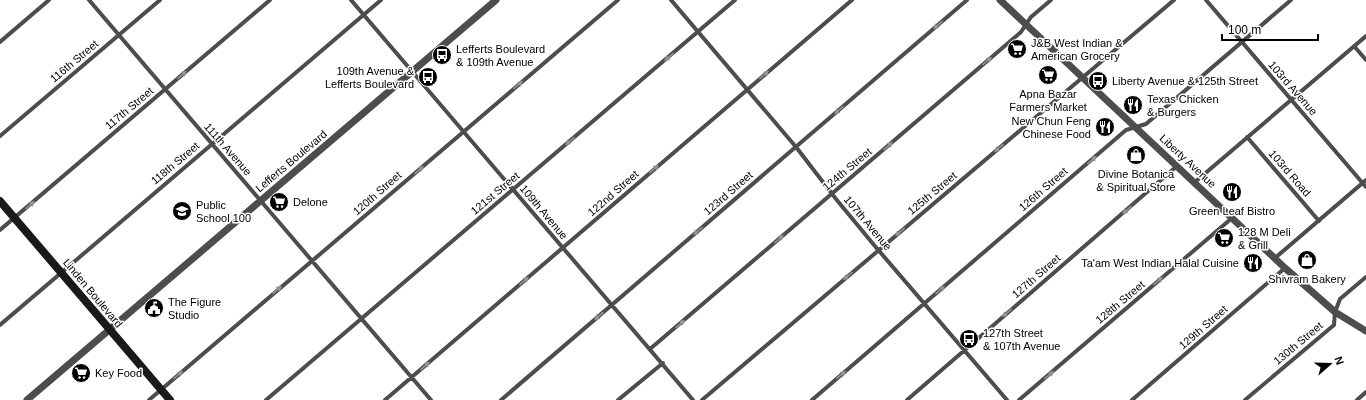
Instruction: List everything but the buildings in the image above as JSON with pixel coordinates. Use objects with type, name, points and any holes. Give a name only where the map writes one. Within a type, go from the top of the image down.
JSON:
[{"type":"main road","name":"Linden Boulevard","points":[[0,201],[170,400]]},
{"type":"street","points":[[0,42],[49,0]]},
{"type":"street","name":"111th Avenue","points":[[89,0],[431,400]]},
{"type":"street","name":"116th Street","points":[[0,136],[160,0]]},
{"type":"street","name":"117th Street","points":[[0,230],[270,0]]},
{"type":"street","name":"109th Avenue","points":[[351,0],[562,248],[663,363],[693,400]]},
{"type":"street","name":"118th Street","points":[[0,325],[381,0]]},
{"type":"street","name":"Lefferts Boulevard","points":[[27,400],[496,0]]},
{"type":"street","name":"120th Street","points":[[149,400],[618,0]]},
{"type":"street","name":"107th Avenue","points":[[672,0],[796,147],[878,250],[1007,400]]},
{"type":"street","name":"121st Street","points":[[266,400],[735,0]]},
{"type":"street","name":"122nd Street","points":[[385,400],[852,0]]},
{"type":"street","name":"123rd Street","points":[[501,400],[967,0]]},
{"type":"street","name":"Liberty Avenue","points":[[1000,0],[1285,268],[1335,312],[1366,331]]},
{"type":"street","name":"124th Street","points":[[650,349],[1021,32],[1031,17],[1052,0]]},
{"type":"street","name":"125th Street","points":[[702,400],[1174,0]]},
{"type":"street","name":"103rd Avenue","points":[[1206,0],[1291,100],[1364,181],[1366,187]]},
{"type":"street","name":"126th Street","points":[[812,400],[1126,130],[1146,124],[1291,0]]},
{"type":"street","points":[[1195,182],[1366,36]]},
{"type":"street","points":[[1354,46],[1366,60]]},
{"type":"street","name":"103rd Road","points":[[1247,138],[1319,220]]},
{"type":"street","name":"127th Street","points":[[907,400],[1177,166]]},
{"type":"street","points":[[1274,258],[1364,181]]},
{"type":"street","name":"128th Street","points":[[1019,400],[1232,218]]},
{"type":"street","name":"129th Street","points":[[1132,400],[1285,268]]},
{"type":"street","name":"130th Street","points":[[1245,400],[1334,325],[1335,312],[1340,299],[1366,277]]},
{"type":"street","points":[[618,400],[663,363]]},
{"type":"street","points":[[1357,400],[1366,392]]},
{"type":"place","name":"J&B West Indian & American Grocery","points":[[1017,49]]},
{"type":"place","name":"Lefferts Boulevard & 109th Avenue","points":[[442,55]]},
{"type":"place","name":"Apna Bazar Farmers Market","points":[[1048,75]]},
{"type":"place","name":"109th Avenue & Lefferts Boulevard","points":[[428,77]]},
{"type":"place","name":"Liberty Avenue & 125th Street","points":[[1098,81]]},
{"type":"place","name":"Texas Chicken & Burgers","points":[[1133,105]]},
{"type":"place","name":"New Chun Feng Chinese Food","points":[[1105,127]]},
{"type":"place","name":"Divine Botanica & Spiritual Store","points":[[1136,155]]},
{"type":"place","name":"Green Leaf Bistro","points":[[1232,192]]},
{"type":"place","name":"Delone","points":[[279,202]]},
{"type":"place","name":"Public School 100","points":[[182,211]]},
{"type":"place","name":"128 M Deli & Grill","points":[[1224,238]]},
{"type":"place","name":"Shivram Bakery","points":[[1307,260]]},
{"type":"place","name":"Ta'am West Indian Halal Cuisine","points":[[1253,263]]},
{"type":"place","name":"The Figure Studio","points":[[154,308]]},
{"type":"place","name":"127th Street & 107th Avenue","points":[[969,339]]},
{"type":"place","name":"Key Food","points":[[81,373]]}]
